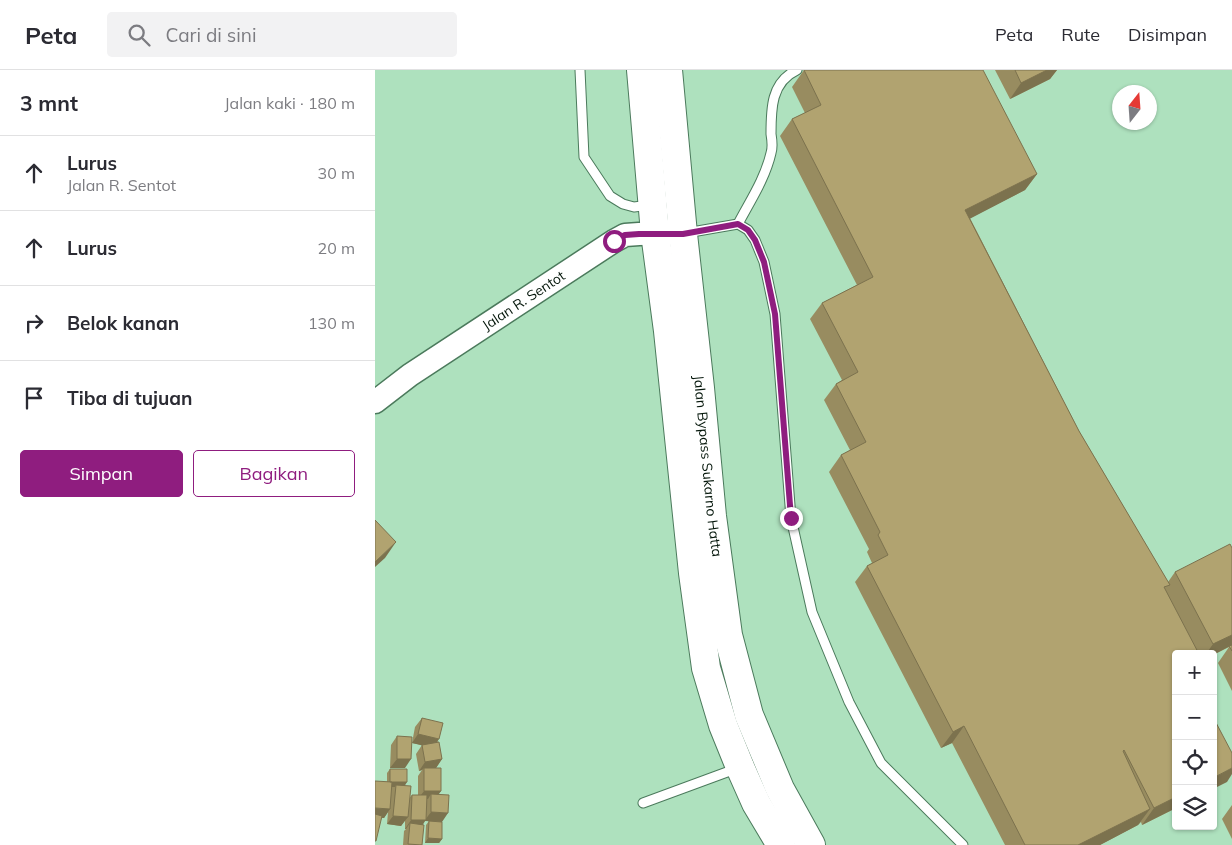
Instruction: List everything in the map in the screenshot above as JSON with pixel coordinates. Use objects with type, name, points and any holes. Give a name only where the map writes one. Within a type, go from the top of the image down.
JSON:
[{"type":"highway","name":"Jalan Bypass Sukarno Hatta","points":[[641,70],[655,233],[668,331],[693,573],[706,668],[723,725],[740,767],[756,803],[781,845]]},
{"type":"highway","name":"Jalan Bypass Sukarno Hatta","points":[[668,70],[683,234],[701,388],[712,516],[728,635],[749,715],[780,789],[811,845]]},
{"type":"street","name":"Jalan R. Sentot","points":[[375,402],[410,375],[625,235],[683,234]]},
{"type":"lane","points":[[580,70],[584,157],[609,196],[623,204],[634,207],[653,205]]},
{"type":"lane","points":[[738,224],[763,178],[772,152],[771,122],[774,95],[780,83],[797,70]]},
{"type":"lane","points":[[683,234],[738,224],[748,230],[755,240],[764,262],[775,314],[791,518],[812,612],[849,702],[881,763],[963,845]]},
{"type":"lane","points":[[643,802],[740,767]]},
{"type":"building","points":[[804,70],[983,70],[1037,174],[965,210],[1079,431],[1170,585],[1164,587],[1197,650],[1172,650],[1172,799],[1154,808],[1124,750],[1150,809],[1078,845],[1025,845],[964,726],[953,732],[867,566],[888,555],[878,535],[880,532],[841,455],[866,442],[836,384],[858,372],[822,303],[873,277],[792,119],[821,105]]},
{"type":"building","points":[[1015,70],[1047,70],[1021,83]]},
{"type":"building","points":[[375,520],[396,542],[375,562]]},
{"type":"building","points":[[1230,544],[1232,548],[1232,635],[1213,644],[1175,572]]},
{"type":"building","points":[[422,718],[443,723],[439,739],[418,734]]},
{"type":"building","points":[[1217,725],[1232,753],[1232,768],[1217,776]]},
{"type":"building","points":[[397,736],[412,737],[411,759],[397,759]]},
{"type":"building","points":[[439,742],[442,759],[425,762],[422,745]]},
{"type":"building","points":[[424,768],[441,768],[441,791],[424,791]]},
{"type":"building","points":[[390,769],[407,769],[407,782],[390,782]]},
{"type":"building","points":[[375,781],[392,782],[390,809],[375,808]]},
{"type":"building","points":[[396,785],[411,786],[408,817],[393,816]]},
{"type":"building","points":[[431,794],[449,795],[448,813],[431,812]]},
{"type":"building","points":[[412,795],[427,795],[426,820],[411,820]]},
{"type":"building","points":[[375,814],[382,816],[376,841],[375,841]]},
{"type":"building","points":[[429,821],[442,822],[442,839],[428,838]]},
{"type":"building","points":[[410,823],[424,825],[422,845],[408,844]]},
{"type":"route","points":[[614,241],[625,235],[683,234],[738,224],[748,230],[755,240],[764,262],[775,314],[791,518]]}]
